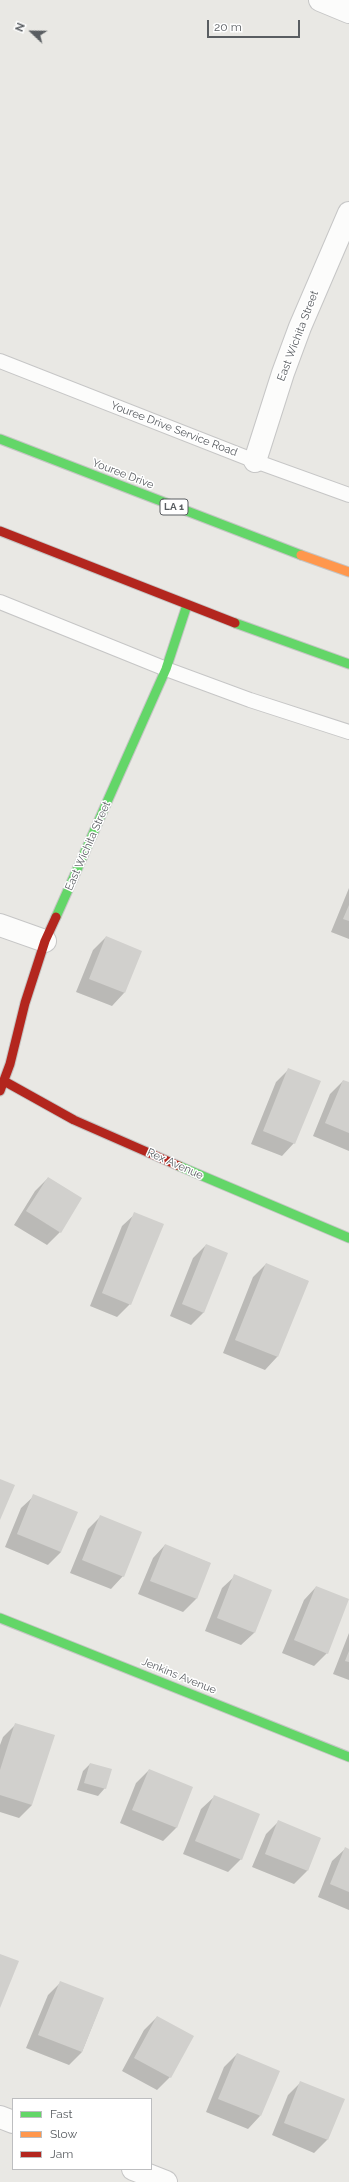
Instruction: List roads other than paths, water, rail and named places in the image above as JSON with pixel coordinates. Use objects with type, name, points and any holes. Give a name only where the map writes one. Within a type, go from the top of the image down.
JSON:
[{"type":"street","points":[[320,0],[349,12]]},
{"type":"street","name":"East Wichita Street","points":[[254,461],[300,327],[349,213]]},
{"type":"street","name":"Youree Drive","points":[[0,439],[259,540],[349,572]]},
{"type":"street","points":[[0,531],[252,630],[349,664]]},
{"type":"street","name":"East Wichita Street","points":[[0,1091],[25,1003],[45,941],[166,670],[187,605]]},
{"type":"street","points":[[0,925],[45,941]]},
{"type":"street","name":"Rex Avenue","points":[[4,1081],[74,1120],[255,1200],[349,1238]]},
{"type":"street","name":"Jenkins Avenue","points":[[0,1618],[349,1757]]},
{"type":"street","points":[[0,2117],[12,2122]]},
{"type":"street","points":[[136,2170],[166,2182]]},
{"type":"lane","name":"Youree Drive Service Road","points":[[0,361],[254,461],[349,495]]},
{"type":"lane","points":[[0,602],[166,670],[250,700],[349,732]]}]
